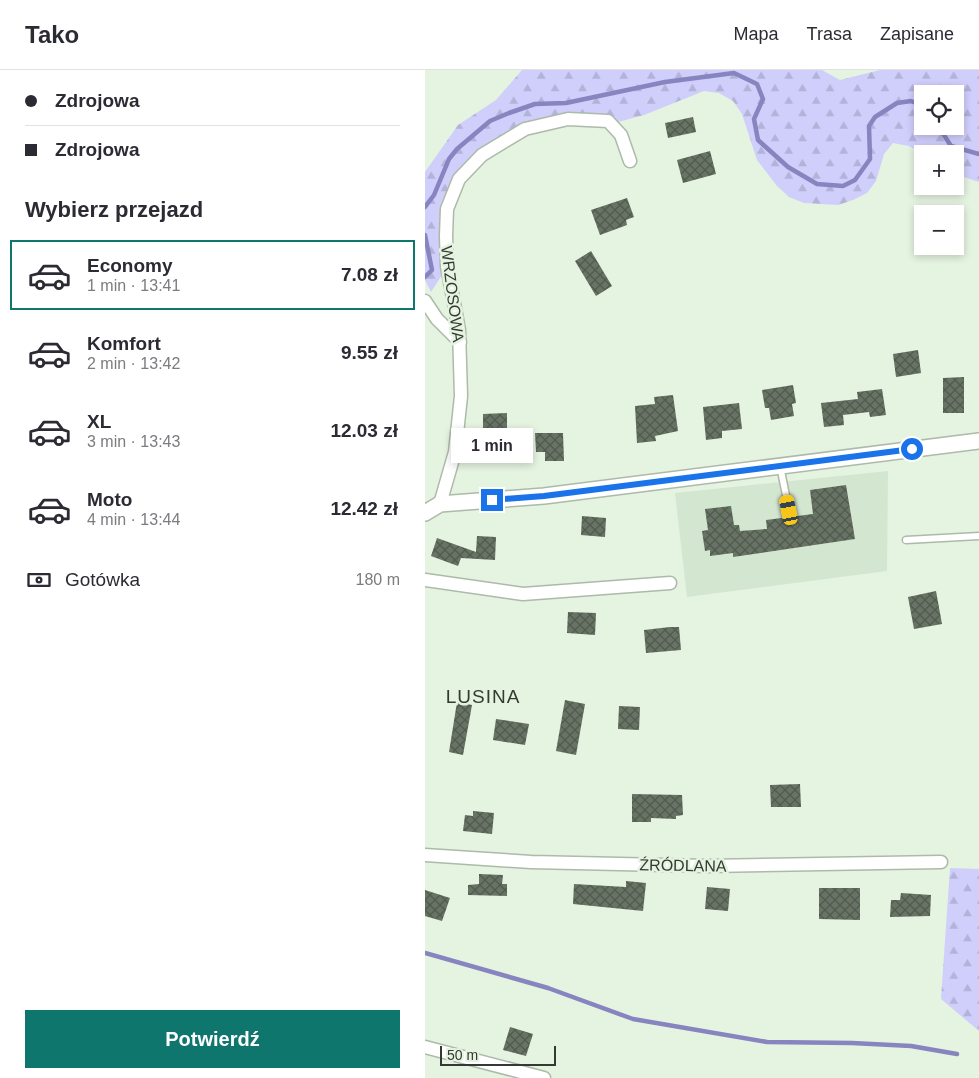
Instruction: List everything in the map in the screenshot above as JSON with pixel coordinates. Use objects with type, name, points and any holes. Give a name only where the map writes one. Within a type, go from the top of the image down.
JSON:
[{"type":"street","name":"WRZOSOWA","points":[[440,504],[455,452],[461,396],[459,330],[447,266],[446,236],[447,208],[459,179],[482,156],[525,129],[568,119],[608,121],[621,134],[630,162]]},
{"type":"street","points":[[425,301],[437,319],[460,342]]},
{"type":"street","points":[[425,513],[440,504],[544,496],[979,440]]},
{"type":"street","points":[[425,580],[523,594],[671,583]]},
{"type":"street","name":"ŹRÓDLANA","points":[[425,855],[531,862],[699,866],[941,862]]},
{"type":"street","points":[[425,1047],[544,1078]]},
{"type":"lane","points":[[780,465],[789,510]]},
{"type":"lane","points":[[906,540],[979,536]]},
{"type":"shaded area","points":[[888,471],[887,571],[687,597],[675,493]]},
{"type":"green space","points":[[522,70],[822,70],[840,80],[880,70],[979,70],[979,182],[964,177],[964,145],[914,145],[914,149],[909,146],[893,143],[884,154],[876,181],[867,193],[838,205],[804,203],[789,197],[777,186],[757,160],[742,114],[733,101],[719,93],[704,91],[644,115],[614,123],[582,122],[517,133],[458,178],[442,275],[431,292],[425,280],[425,172],[458,125],[496,100]]},
{"type":"green space","points":[[950,868],[979,869],[979,1031],[941,999]]},
{"type":"building","points":[[693,117],[696,132],[668,138],[665,123]]},
{"type":"building","points":[[710,151],[716,174],[683,183],[677,160]]},
{"type":"building","points":[[627,198],[634,217],[626,220],[627,225],[600,235],[591,210]]},
{"type":"building","points":[[591,251],[612,286],[596,296],[575,261]]},
{"type":"building","points":[[918,350],[921,373],[896,377],[893,354]]},
{"type":"building","points":[[964,377],[964,413],[943,413],[943,378]]},
{"type":"building","points":[[793,385],[796,403],[792,404],[794,416],[771,420],[769,408],[765,408],[762,390]]},
{"type":"building","points":[[882,389],[886,415],[870,417],[869,412],[843,415],[844,425],[824,427],[821,403],[858,399],[857,392]]},
{"type":"building","points":[[673,395],[678,431],[655,436],[656,441],[637,443],[635,406],[655,404],[654,397]]},
{"type":"building","points":[[739,403],[742,429],[722,431],[722,438],[706,440],[703,407]]},
{"type":"building","points":[[507,413],[507,434],[483,434],[483,414]]},
{"type":"building","points":[[535,433],[563,433],[564,461],[545,461],[545,452],[536,452]]},
{"type":"building","points":[[846,485],[855,539],[733,557],[733,553],[710,556],[710,550],[705,551],[702,531],[708,530],[705,509],[731,506],[734,525],[739,525],[740,531],[767,529],[766,520],[813,514],[810,490]]},
{"type":"building","points":[[582,516],[606,518],[605,537],[581,535]]},
{"type":"building","points":[[477,536],[496,537],[495,560],[461,558],[458,566],[431,556],[437,538],[476,552]]},
{"type":"building","points":[[936,591],[942,624],[914,629],[908,597]]},
{"type":"building","points":[[568,612],[596,613],[595,635],[567,633]]},
{"type":"building","points":[[679,627],[681,650],[646,653],[644,630]]},
{"type":"building","points":[[565,700],[585,704],[576,755],[556,751]]},
{"type":"building","points":[[457,702],[472,705],[463,755],[449,752]]},
{"type":"building","points":[[619,706],[640,707],[639,730],[618,729]]},
{"type":"building","points":[[496,719],[529,724],[525,745],[493,740]]},
{"type":"building","points":[[800,784],[801,807],[771,807],[770,785]]},
{"type":"building","points":[[632,794],[682,795],[683,815],[676,816],[676,819],[651,818],[651,822],[632,822]]},
{"type":"building","points":[[473,811],[494,813],[492,834],[463,831],[465,815],[473,816]]},
{"type":"building","points":[[479,874],[503,875],[502,884],[507,884],[507,896],[468,895],[468,885],[479,884]]},
{"type":"building","points":[[626,881],[646,883],[643,911],[573,904],[574,884],[626,887]]},
{"type":"building","points":[[707,887],[730,889],[728,911],[705,909]]},
{"type":"building","points":[[819,888],[860,888],[860,920],[819,919]]},
{"type":"building","points":[[425,890],[450,898],[442,921],[425,916]]},
{"type":"building","points":[[901,893],[931,895],[930,916],[890,917],[891,900],[900,900]]},
{"type":"building","points":[[510,1027],[533,1034],[526,1056],[503,1050]]},
{"type":"waterway","points":[[425,207],[434,195],[449,159],[457,149],[490,121],[535,104],[566,103],[665,82],[734,73],[757,84],[763,99],[754,119],[758,140],[788,167],[817,184],[843,186],[855,180],[870,159],[869,126],[875,117],[897,103],[914,102]]},
{"type":"waterway","points":[[944,135],[951,146],[979,154]]},
{"type":"waterway","points":[[425,235],[432,270],[425,277]]},
{"type":"waterway","points":[[425,953],[548,988],[633,1019],[767,1042],[911,1046],[957,1054]]},
{"type":"district","name":"LUSINA","points":[[483,696]]},
{"type":"route","points":[[492,500],[544,496],[912,449]]}]
